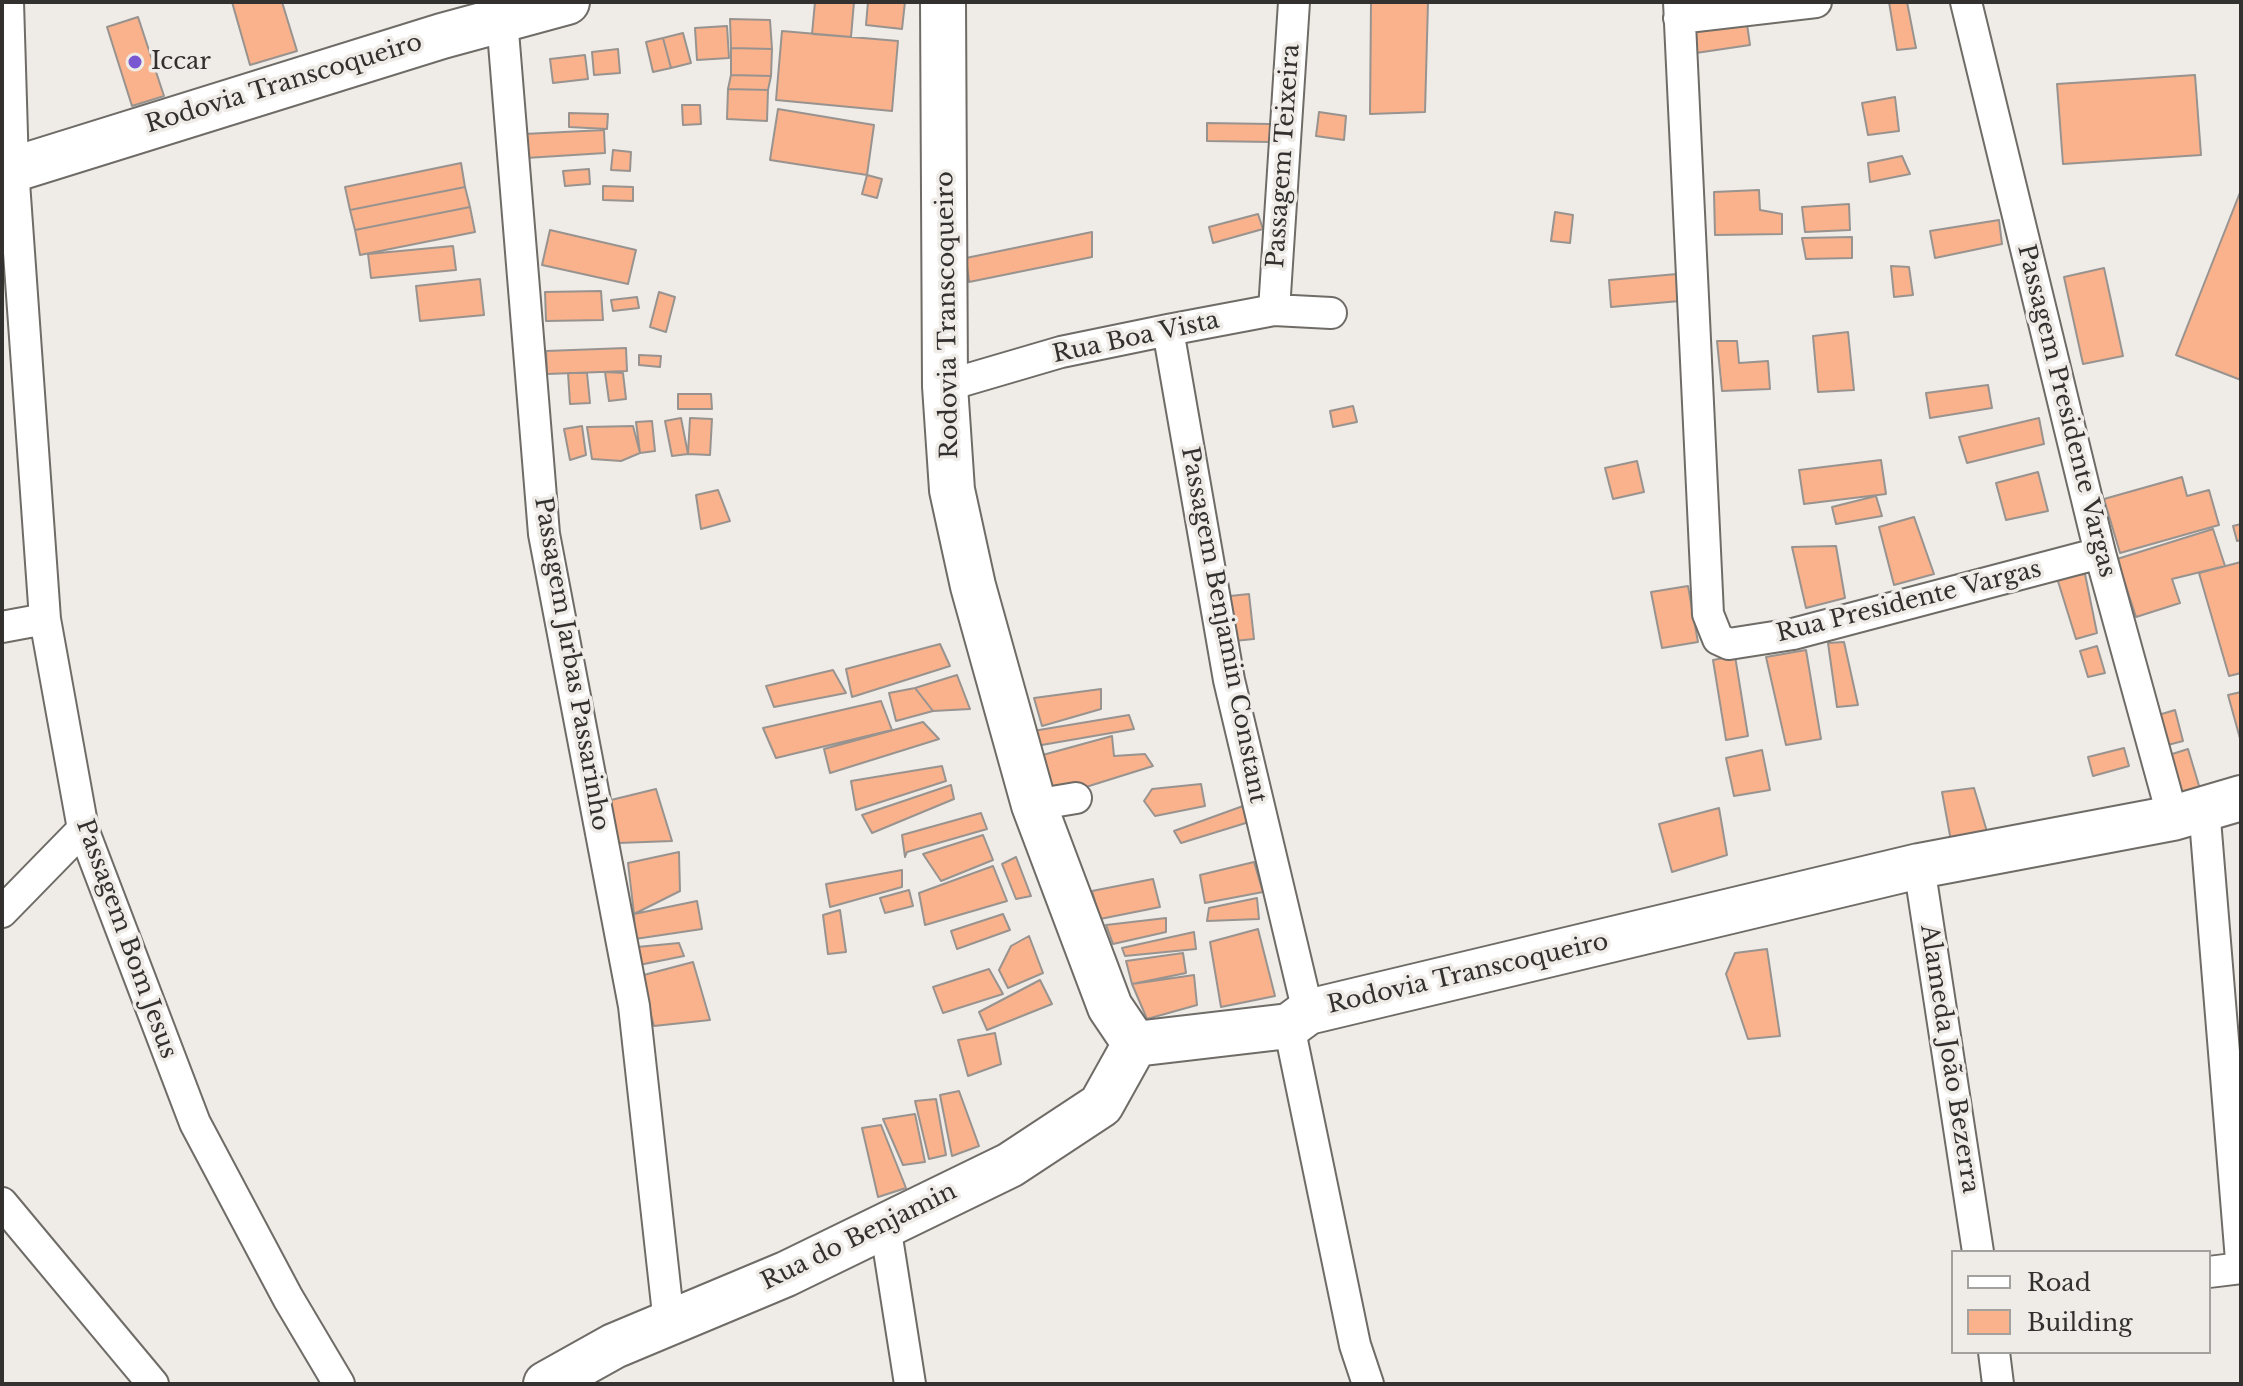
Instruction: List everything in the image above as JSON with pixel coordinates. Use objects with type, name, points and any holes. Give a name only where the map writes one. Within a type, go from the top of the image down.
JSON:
[{"type":"main road","name":"Rodovia Transcoqueiro","points":[[8,170],[500,10],[567,2]]},
{"type":"main road","name":"Rodovia Transcoqueiro","points":[[943,2],[945,386],[952,490],[973,586],[1055,801],[1110,1007],[1135,1044],[1298,1019],[1919,866],[2206,808]]},
{"type":"main road","name":"Rua do Benjamin","points":[[546,1384],[614,1346],[786,1274],[1010,1165],[1101,1105],[1135,1044]]},
{"type":"street","points":[[8,2],[8,170]]},
{"type":"street","name":"Passagem Teixeira","points":[[1274,310],[1294,2]]},
{"type":"street","points":[[1679,10],[1816,2]]},
{"type":"street","name":"Passagem Presidente Vargas","points":[[1966,2],[2100,553],[2206,808],[2241,1260]]},
{"type":"street","name":"Passagem Jarbas Passarinho","points":[[500,10],[544,534],[634,1006],[669,1323]]},
{"type":"street","name":"Rua Presidente Vargas","points":[[1679,10],[1708,614],[1718,639],[1729,644],[1793,634],[2100,553]]},
{"type":"street","name":"Passagem Bom Jesus","points":[[8,170],[45,619],[83,829],[195,1123],[288,1298],[339,1384]]},
{"type":"street","name":"Rua Boa Vista","points":[[945,386],[1061,352],[1168,330],[1274,310],[1331,313]]},
{"type":"street","name":"Passagem Benjamin Constant","points":[[1168,330],[1229,680],[1298,1019],[1355,1345],[1368,1384]]},
{"type":"street","points":[[2,627],[45,619]]},
{"type":"street","points":[[2,912],[83,829]]},
{"type":"street","name":"Alameda João Bezerra","points":[[1919,866],[1978,1250]]},
{"type":"street","points":[[2,1203],[153,1384]]},
{"type":"street","points":[[885,1225],[910,1384]]},
{"type":"street","points":[[2211,1272],[2241,1268]]},
{"type":"street","points":[[1994,1354],[1998,1384]]},
{"type":"building","points":[[232,2],[282,2],[297,51],[250,65]]},
{"type":"building","points":[[815,2],[854,2],[851,37],[812,34]]},
{"type":"building","points":[[868,2],[905,2],[902,29],[866,25]]},
{"type":"building","points":[[1371,2],[1428,2],[1425,112],[1370,114]]},
{"type":"building","points":[[1889,2],[1907,2],[1916,48],[1897,50]]},
{"type":"building","name":"Iccar","points":[[138,17],[164,96],[132,106],[107,27]]},
{"type":"building","points":[[730,19],[770,20],[772,49],[731,48]]},
{"type":"building","points":[[1747,24],[1750,45],[1696,53],[1692,31]]},
{"type":"building","points":[[727,26],[729,58],[697,60],[695,28]]},
{"type":"building","points":[[782,31],[898,41],[892,111],[776,100]]},
{"type":"building","points":[[683,33],[691,63],[671,68],[663,38]]},
{"type":"building","points":[[663,38],[671,68],[653,72],[646,42]]},
{"type":"building","points":[[731,48],[772,49],[771,76],[731,75]]},
{"type":"building","points":[[618,49],[620,73],[594,75],[592,52]]},
{"type":"building","points":[[585,55],[588,79],[553,83],[550,59]]},
{"type":"building","points":[[731,75],[771,76],[768,90],[728,89]]},
{"type":"building","points":[[2195,75],[2201,155],[2063,164],[2057,84]]},
{"type":"building","points":[[728,89],[768,90],[767,121],[727,119]]},
{"type":"building","points":[[1895,97],[1899,131],[1868,135],[1862,103]]},
{"type":"building","points":[[682,105],[700,105],[701,124],[683,125]]},
{"type":"building","points":[[778,109],[874,125],[867,175],[770,160]]},
{"type":"building","points":[[1319,112],[1346,116],[1344,140],[1316,136]]},
{"type":"building","points":[[569,113],[608,114],[607,129],[569,127]]},
{"type":"building","points":[[1207,123],[1270,124],[1270,142],[1207,141]]},
{"type":"building","points":[[604,130],[605,153],[526,158],[524,134]]},
{"type":"building","points":[[613,150],[631,152],[630,171],[611,170]]},
{"type":"building","points":[[1902,156],[1910,174],[1870,182],[1868,163]]},
{"type":"building","points":[[461,163],[465,187],[350,210],[345,187]]},
{"type":"building","points":[[589,169],[590,184],[565,186],[563,171]]},
{"type":"building","points":[[867,175],[882,179],[877,198],[862,194]]},
{"type":"building","points":[[603,186],[633,187],[633,201],[603,200]]},
{"type":"building","points":[[465,187],[470,207],[355,230],[350,210]]},
{"type":"building","points":[[1759,190],[1760,210],[1782,214],[1782,234],[1715,235],[1714,192]]},
{"type":"building","points":[[2241,190],[2241,380],[2176,355]]},
{"type":"building","points":[[1849,204],[1850,230],[1805,232],[1802,207]]},
{"type":"building","points":[[470,207],[475,232],[360,255],[355,230]]},
{"type":"building","points":[[1555,212],[1573,215],[1570,243],[1551,241]]},
{"type":"building","points":[[1258,214],[1263,229],[1213,243],[1209,227]]},
{"type":"building","points":[[1999,220],[2002,244],[1935,258],[1930,231]]},
{"type":"building","points":[[550,230],[636,250],[628,284],[542,265]]},
{"type":"building","points":[[1092,232],[1092,257],[969,282],[966,258]]},
{"type":"building","points":[[1852,237],[1852,258],[1806,259],[1802,238]]},
{"type":"building","points":[[453,246],[456,270],[371,278],[368,254]]},
{"type":"building","points":[[1891,266],[1909,267],[1913,295],[1894,297]]},
{"type":"building","points":[[2104,268],[2123,356],[2083,364],[2064,277]]},
{"type":"building","points":[[1677,274],[1680,301],[1611,307],[1609,280]]},
{"type":"building","points":[[480,279],[484,315],[420,321],[416,286]]},
{"type":"building","points":[[601,291],[603,320],[546,321],[545,292]]},
{"type":"building","points":[[659,292],[675,297],[666,332],[650,327]]},
{"type":"building","points":[[637,297],[639,308],[613,311],[611,300]]},
{"type":"building","points":[[1848,332],[1854,390],[1818,392],[1813,336]]},
{"type":"building","points":[[1717,341],[1737,341],[1739,363],[1768,361],[1770,389],[1722,391]]},
{"type":"building","points":[[626,348],[627,371],[547,374],[546,351]]},
{"type":"building","points":[[639,355],[661,356],[660,367],[639,365]]},
{"type":"building","points":[[605,372],[623,373],[626,399],[609,401]]},
{"type":"building","points":[[568,373],[587,373],[590,403],[570,404]]},
{"type":"building","points":[[1988,385],[1992,408],[1930,418],[1926,393]]},
{"type":"building","points":[[678,394],[711,394],[712,409],[678,409]]},
{"type":"building","points":[[1353,406],[1357,422],[1333,427],[1330,411]]},
{"type":"building","points":[[681,418],[688,454],[672,456],[665,421]]},
{"type":"building","points":[[690,418],[712,419],[710,455],[688,454]]},
{"type":"building","points":[[2039,418],[2044,444],[1967,463],[1959,437]]},
{"type":"building","points":[[652,421],[655,451],[640,453],[636,422]]},
{"type":"building","points":[[582,426],[586,455],[570,460],[564,429]]},
{"type":"building","points":[[633,426],[640,453],[621,461],[592,459],[587,427]]},
{"type":"building","points":[[1881,460],[1886,494],[1804,504],[1799,470]]},
{"type":"building","points":[[1637,461],[1644,492],[1613,499],[1605,468]]},
{"type":"building","points":[[2038,472],[2048,511],[2006,520],[1996,483]]},
{"type":"building","points":[[2182,477],[2187,496],[2209,490],[2219,525],[2120,553],[2104,499]]},
{"type":"building","points":[[718,490],[730,521],[701,529],[696,495]]},
{"type":"building","points":[[1876,496],[1882,516],[1836,524],[1832,507]]},
{"type":"building","points":[[1914,517],[1934,574],[1894,585],[1879,527]]},
{"type":"building","points":[[2241,524],[2241,540],[2237,541],[2233,526]]},
{"type":"building","points":[[2213,529],[2225,566],[2172,579],[2180,603],[2136,617],[2117,559]]},
{"type":"building","points":[[1836,546],[1845,598],[1806,608],[1792,547]]},
{"type":"building","points":[[2241,562],[2241,673],[2229,676],[2199,573]]},
{"type":"building","points":[[2085,574],[2097,633],[2076,639],[2057,578]]},
{"type":"building","points":[[1688,586],[1698,642],[1662,648],[1651,592]]},
{"type":"building","points":[[1249,594],[1254,639],[1234,641],[1230,596]]},
{"type":"building","points":[[1844,642],[1858,705],[1837,707],[1828,643]]},
{"type":"building","points":[[940,644],[950,666],[852,697],[846,669]]},
{"type":"building","points":[[2097,646],[2105,673],[2088,677],[2080,651]]},
{"type":"building","points":[[1806,650],[1821,739],[1786,745],[1766,657]]},
{"type":"building","points":[[1735,656],[1748,736],[1726,740],[1713,660]]},
{"type":"building","points":[[833,670],[846,693],[774,707],[766,686]]},
{"type":"building","points":[[957,675],[970,709],[933,711],[915,688]]},
{"type":"building","points":[[915,688],[933,711],[896,721],[889,693]]},
{"type":"building","points":[[1101,689],[1101,709],[1042,726],[1034,698]]},
{"type":"building","points":[[2241,692],[2241,742],[2228,695]]},
{"type":"building","points":[[881,701],[892,730],[776,758],[763,728]]},
{"type":"building","points":[[2175,710],[2183,741],[2164,746],[2155,716]]},
{"type":"building","points":[[1129,715],[1134,729],[1036,746],[1027,732]]},
{"type":"building","points":[[923,722],[939,739],[830,773],[824,749]]},
{"type":"building","points":[[1112,736],[1114,756],[1145,754],[1153,766],[1054,797],[1039,756]]},
{"type":"building","points":[[2124,748],[2129,766],[2093,776],[2088,757]]},
{"type":"building","points":[[2188,749],[2200,789],[2181,795],[2169,755]]},
{"type":"building","points":[[1762,750],[1770,790],[1734,796],[1726,758]]},
{"type":"building","points":[[942,766],[946,781],[856,810],[851,781]]},
{"type":"building","points":[[1201,784],[1205,806],[1155,816],[1144,801],[1152,789]]},
{"type":"building","points":[[951,785],[954,799],[872,833],[862,815]]},
{"type":"building","points":[[1974,788],[1988,835],[1951,841],[1942,792]]},
{"type":"building","points":[[656,789],[672,841],[618,843],[611,800]]},
{"type":"building","points":[[1243,806],[1249,822],[1181,843],[1174,831]]},
{"type":"building","points":[[1719,808],[1727,855],[1672,872],[1659,824]]},
{"type":"building","points":[[981,813],[987,829],[907,852],[905,857],[902,835]]},
{"type":"building","points":[[983,835],[993,860],[941,881],[923,854]]},
{"type":"building","points":[[679,852],[680,891],[634,914],[628,863]]},
{"type":"building","points":[[1016,857],[1031,896],[1016,899],[1002,864]]},
{"type":"building","points":[[1254,862],[1263,892],[1205,903],[1200,875]]},
{"type":"building","points":[[993,866],[1007,901],[925,925],[919,893]]},
{"type":"building","points":[[902,870],[902,887],[830,907],[826,884]]},
{"type":"building","points":[[1153,879],[1160,907],[1100,919],[1092,891]]},
{"type":"building","points":[[909,890],[913,906],[885,913],[880,898]]},
{"type":"building","points":[[1257,898],[1259,919],[1207,921],[1209,908]]},
{"type":"building","points":[[697,901],[702,929],[635,939],[634,914]]},
{"type":"building","points":[[840,910],[846,952],[828,954],[823,915]]},
{"type":"building","points":[[1003,914],[1010,930],[957,949],[951,931]]},
{"type":"building","points":[[1166,918],[1166,932],[1113,944],[1106,925]]},
{"type":"building","points":[[1258,929],[1275,996],[1221,1007],[1210,942]]},
{"type":"building","points":[[1194,932],[1196,949],[1125,956],[1122,948]]},
{"type":"building","points":[[1029,936],[1043,973],[1008,988],[999,970],[1011,946]]},
{"type":"building","points":[[679,943],[684,956],[634,966],[637,947]]},
{"type":"building","points":[[1767,949],[1780,1036],[1748,1039],[1726,974],[1735,953]]},
{"type":"building","points":[[1183,953],[1186,973],[1132,984],[1126,961]]},
{"type":"building","points":[[693,962],[710,1020],[654,1026],[640,976]]},
{"type":"building","points":[[989,969],[1003,994],[943,1013],[933,987]]},
{"type":"building","points":[[1194,975],[1197,1005],[1147,1019],[1132,984]]},
{"type":"building","points":[[1040,980],[1052,1004],[987,1030],[979,1012]]},
{"type":"building","points":[[995,1033],[1001,1064],[968,1076],[958,1040]]},
{"type":"building","points":[[959,1091],[979,1146],[952,1156],[940,1095]]},
{"type":"building","points":[[936,1099],[946,1155],[929,1159],[915,1101]]},
{"type":"building","points":[[915,1114],[925,1162],[903,1165],[883,1119]]},
{"type":"building","points":[[881,1125],[906,1188],[878,1197],[862,1128]]},
{"type":"place","name":"Iccar","points":[[135,62]]}]
